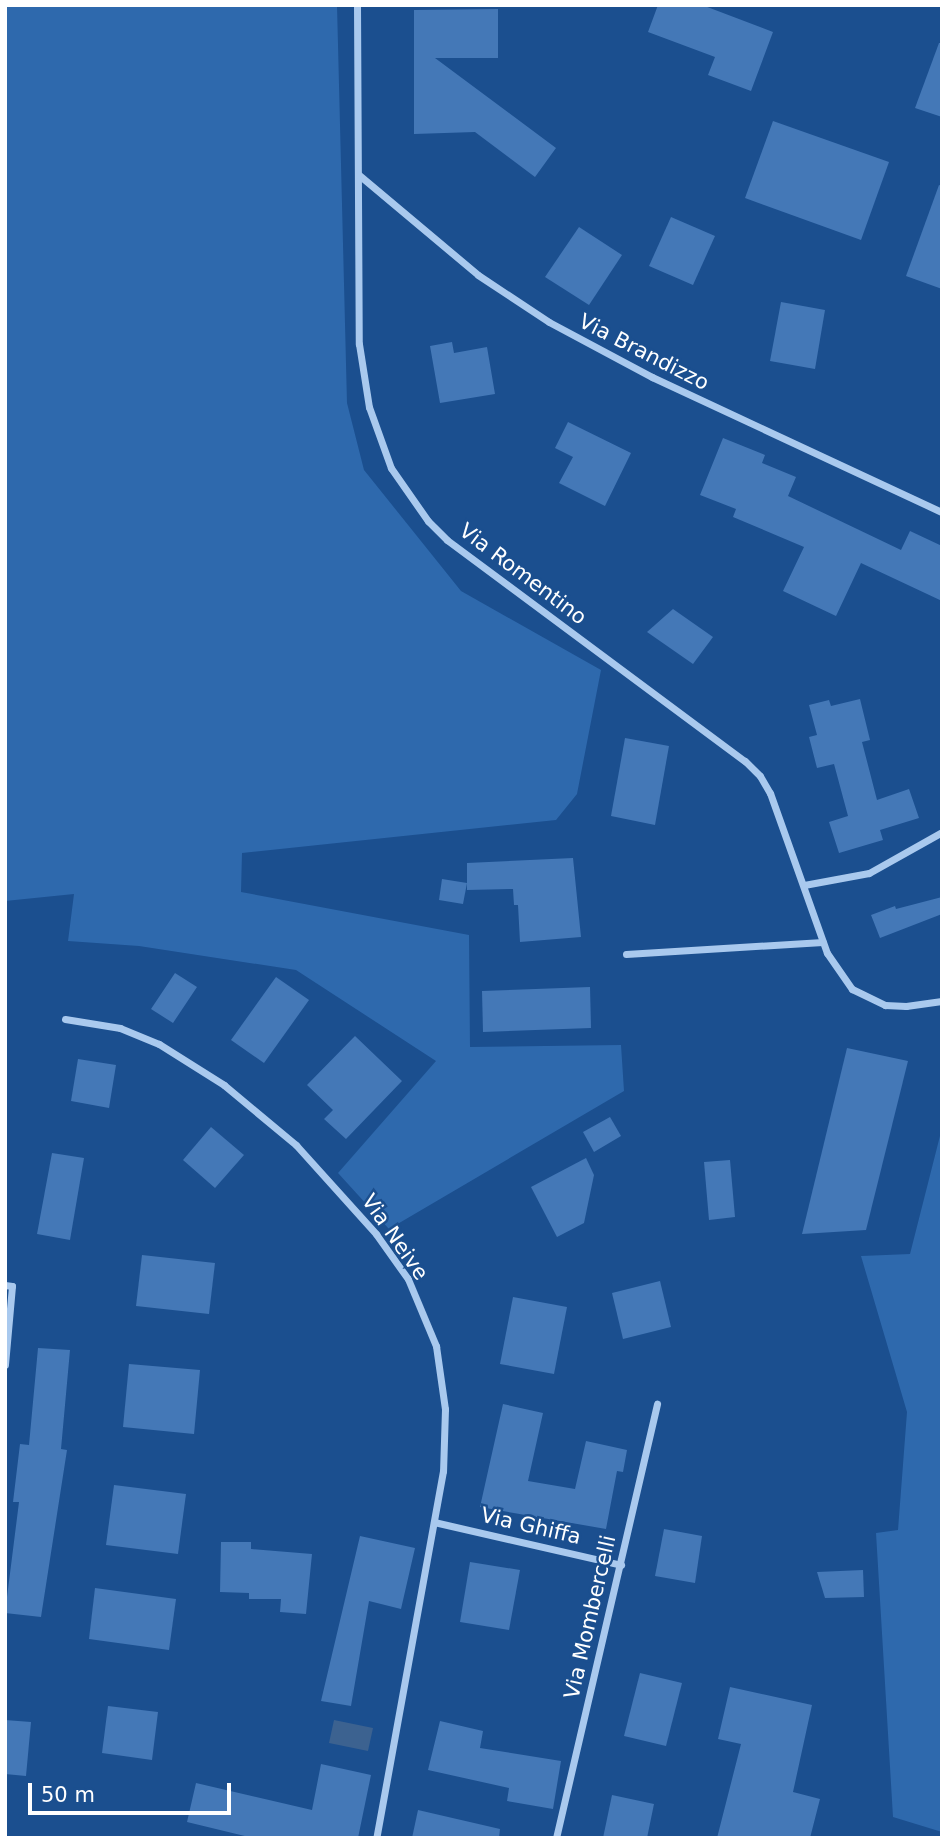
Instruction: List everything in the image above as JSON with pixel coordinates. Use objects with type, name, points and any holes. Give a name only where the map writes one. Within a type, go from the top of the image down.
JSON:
[{"type":"street","name":"Via Romentino","points":[[357,5],[358,310],[362,376],[369,407],[391,468],[428,521],[447,540],[745,761],[760,776],[770,793],[823,942],[839,974],[852,989],[885,1005],[906,1006],[942,1000]]},
{"type":"street","name":"Via Brandizzo","points":[[359,175],[478,275],[549,323],[663,382],[942,512]]},
{"type":"street","points":[[804,885],[869,873],[942,832]]},
{"type":"street","points":[[626,954],[823,942]]},
{"type":"street","name":"Via Neive","points":[[65,1019],[94,1023],[138,1035],[180,1056],[224,1085],[296,1145],[376,1234],[408,1279],[436,1346],[445,1409],[443,1471],[376,1838]]},
{"type":"street","points":[[5,1285],[12,1286],[5,1365]]},
{"type":"street","name":"Via Mombercelli","points":[[556,1838],[657,1405]]},
{"type":"street","name":"Via Ghiffa","points":[[434,1522],[621,1565]]},
{"type":"shaded area","points":[[5,5],[337,5],[347,403],[364,470],[461,591],[601,670],[577,794],[556,820],[242,853],[241,892],[469,935],[470,1047],[621,1045],[624,1091],[389,1229],[338,1173],[436,1061],[296,970],[139,946],[68,941],[74,894],[5,901]]},
{"type":"shaded area","points":[[942,1128],[942,1832],[893,1817],[876,1533],[898,1530],[907,1412],[861,1256],[910,1254]]},
{"type":"shaded area","points":[[334,1720],[373,1728],[368,1751],[329,1743]]},
{"type":"building","points":[[658,5],[702,5],[773,32],[751,91],[708,75],[715,57],[648,32]]},
{"type":"building","points":[[498,9],[498,58],[435,58],[556,148],[535,177],[475,132],[414,134],[414,10]]},
{"type":"building","points":[[939,43],[942,43],[942,117],[915,108]]},
{"type":"building","points":[[773,121],[889,162],[861,240],[745,198]]},
{"type":"building","points":[[939,185],[942,186],[942,289],[906,276]]},
{"type":"building","points":[[671,217],[715,236],[693,285],[649,266]]},
{"type":"building","points":[[579,227],[622,255],[589,305],[545,277]]},
{"type":"building","points":[[781,302],[825,310],[815,369],[770,361]]},
{"type":"building","points":[[452,342],[454,353],[487,347],[495,394],[440,403],[430,346]]},
{"type":"building","points":[[568,422],[631,453],[605,506],[559,483],[573,457],[555,448]]},
{"type":"building","points":[[723,438],[765,455],[762,463],[796,477],[788,496],[901,550],[910,531],[942,546],[942,601],[861,563],[836,616],[783,591],[804,547],[733,517],[736,509],[700,495]]},
{"type":"building","points":[[673,609],[713,637],[693,664],[647,632]]},
{"type":"building","points":[[860,699],[870,740],[862,742],[877,800],[909,789],[919,818],[880,830],[883,840],[839,853],[829,822],[848,816],[834,764],[817,768],[809,737],[817,735],[809,705],[829,700],[831,706]]},
{"type":"building","points":[[625,738],[669,746],[655,825],[611,816]]},
{"type":"building","points":[[573,858],[581,937],[520,942],[518,905],[514,905],[513,889],[467,890],[467,863]]},
{"type":"building","points":[[442,879],[467,883],[463,904],[439,900]]},
{"type":"building","points":[[942,897],[942,914],[880,938],[871,915],[895,906],[896,909]]},
{"type":"building","points":[[175,973],[197,987],[173,1023],[151,1009]]},
{"type":"building","points":[[276,977],[309,1000],[264,1063],[231,1040]]},
{"type":"building","points":[[590,987],[591,1028],[483,1032],[482,991]]},
{"type":"building","points":[[355,1036],[402,1081],[346,1139],[324,1119],[333,1110],[307,1085]]},
{"type":"building","points":[[847,1048],[908,1061],[866,1230],[802,1234]]},
{"type":"building","points":[[78,1059],[116,1065],[109,1108],[71,1101]]},
{"type":"building","points":[[610,1117],[621,1136],[594,1152],[583,1132]]},
{"type":"building","points":[[211,1127],[244,1155],[215,1188],[183,1160]]},
{"type":"building","points":[[52,1153],[84,1158],[70,1240],[37,1234]]},
{"type":"building","points":[[586,1158],[594,1175],[584,1223],[557,1237],[531,1187]]},
{"type":"building","points":[[730,1160],[735,1217],[709,1220],[704,1162]]},
{"type":"building","points":[[142,1255],[215,1263],[209,1314],[136,1306]]},
{"type":"building","points":[[660,1281],[671,1327],[623,1339],[612,1293]]},
{"type":"building","points":[[513,1297],[567,1307],[554,1374],[500,1364]]},
{"type":"building","points":[[38,1348],[70,1350],[61,1449],[67,1450],[41,1617],[5,1613],[19,1502],[13,1502],[20,1444],[29,1445]]},
{"type":"building","points":[[129,1364],[200,1370],[194,1434],[123,1427]]},
{"type":"building","points":[[503,1404],[543,1413],[528,1481],[575,1489],[586,1441],[627,1450],[623,1472],[617,1471],[606,1529],[480,1507]]},
{"type":"building","points":[[114,1485],[186,1494],[178,1554],[106,1545]]},
{"type":"building","points":[[664,1529],[702,1536],[695,1583],[655,1576]]},
{"type":"building","points":[[360,1536],[415,1548],[401,1609],[369,1601],[351,1706],[321,1701]]},
{"type":"building","points":[[221,1542],[251,1542],[251,1549],[312,1554],[306,1614],[280,1612],[281,1599],[249,1599],[249,1593],[220,1592]]},
{"type":"building","points":[[470,1562],[520,1570],[509,1630],[460,1622]]},
{"type":"building","points":[[863,1570],[864,1597],[825,1598],[817,1572]]},
{"type":"building","points":[[95,1588],[176,1599],[169,1650],[89,1639]]},
{"type":"building","points":[[640,1673],[682,1683],[666,1746],[624,1736]]},
{"type":"building","points":[[730,1687],[812,1705],[793,1792],[820,1799],[810,1838],[717,1838],[741,1744],[718,1739]]},
{"type":"building","points":[[108,1706],[158,1712],[152,1760],[102,1753]]},
{"type":"building","points":[[5,1720],[31,1722],[26,1776],[5,1774]]},
{"type":"building","points":[[440,1721],[483,1731],[480,1748],[561,1761],[553,1809],[507,1801],[509,1788],[428,1770]]},
{"type":"building","points":[[321,1764],[371,1775],[358,1838],[253,1838],[187,1822],[196,1783],[312,1810]]},
{"type":"building","points":[[612,1795],[654,1804],[647,1838],[603,1838]]},
{"type":"building","points":[[418,1810],[500,1829],[499,1838],[412,1838]]}]
